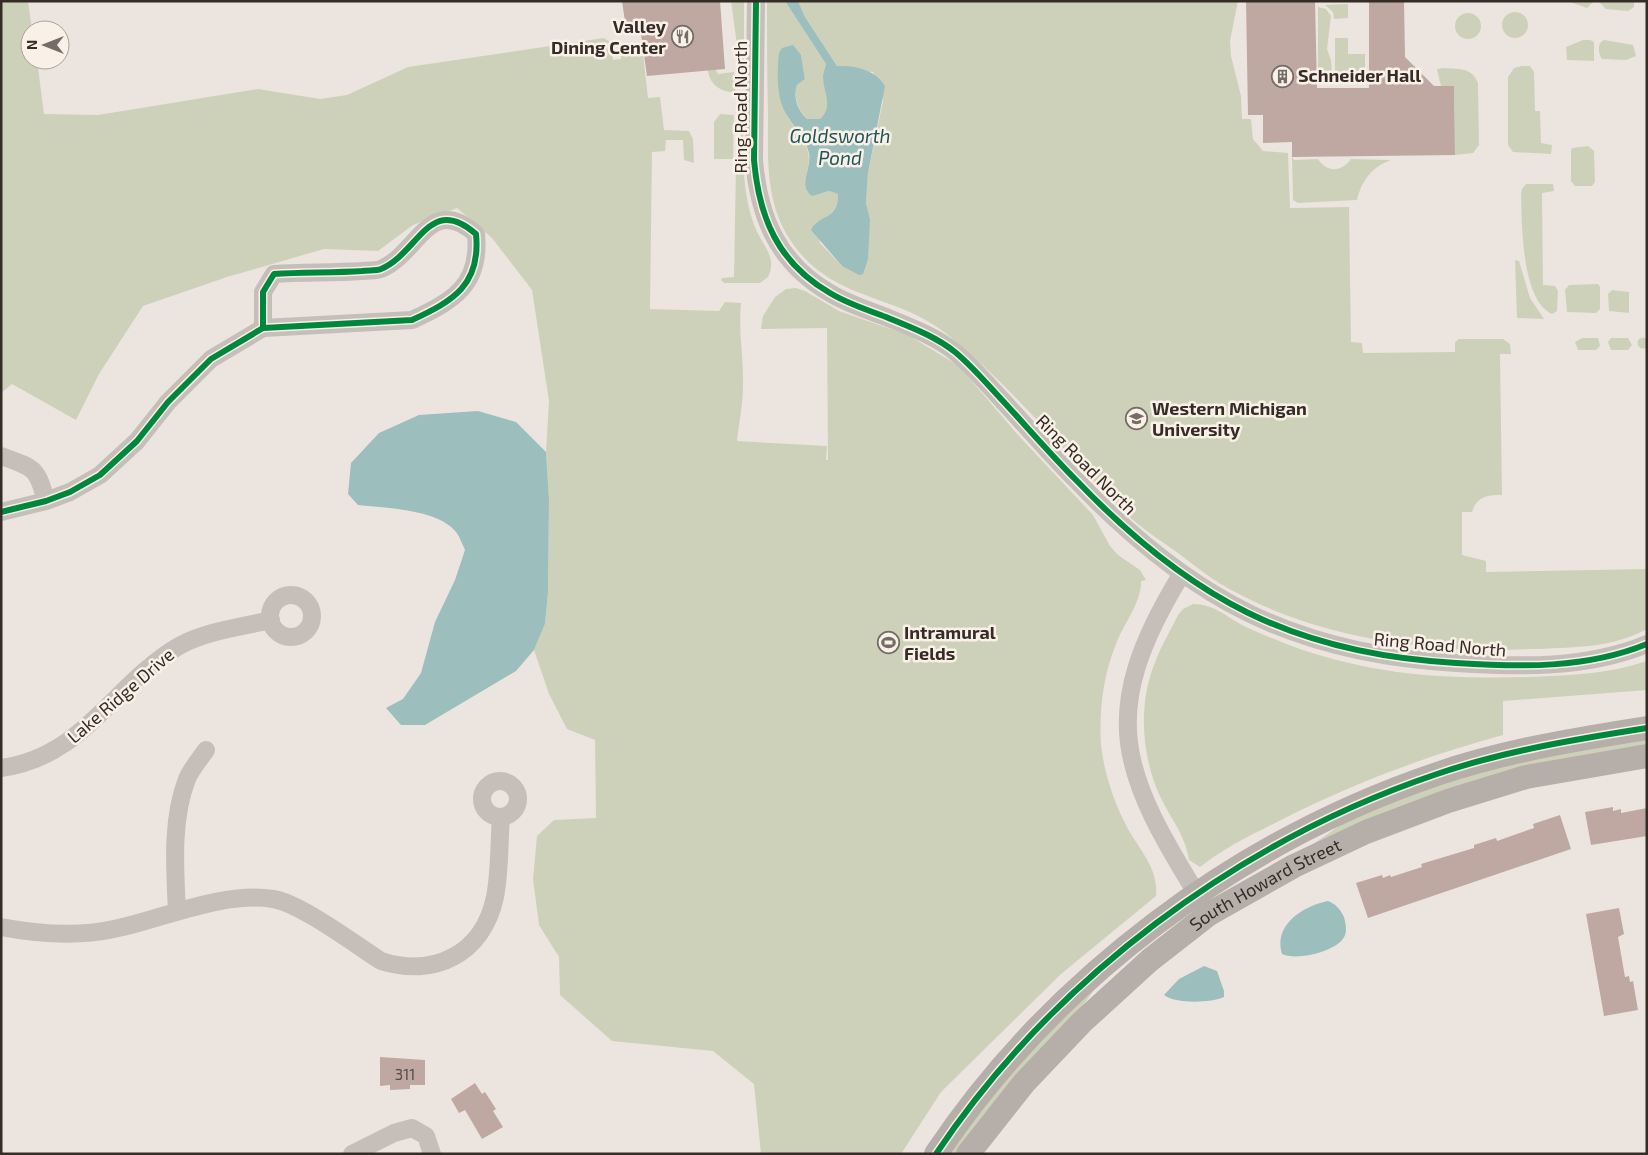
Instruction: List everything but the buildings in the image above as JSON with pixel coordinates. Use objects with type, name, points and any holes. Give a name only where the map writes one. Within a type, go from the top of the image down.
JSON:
[{"type":"street","name":"Ring Road North","points":[[756,1],[754,160],[756,186],[768,227],[791,261],[802,273],[832,294],[919,331],[955,352],[1079,483],[1139,539],[1181,574],[1232,606],[1275,626],[1322,642],[1370,655],[1413,661],[1513,666],[1595,660],[1647,644]]},
{"type":"street","points":[[1,512],[46,501],[70,492],[100,475],[137,441],[168,402],[211,360],[263,328],[412,320],[433,310],[461,292],[476,262],[476,234],[462,222],[438,220],[424,228],[411,247],[380,270],[274,274],[263,292],[263,328]]},
{"type":"street","points":[[1,456],[27,466],[39,477],[46,501]]},
{"type":"street","points":[[1181,574],[1164,603],[1142,649],[1132,682],[1127,732],[1129,755],[1143,799],[1203,904]]},
{"type":"street","name":"Lake Ridge Drive","points":[[1,768],[26,762],[52,752],[71,741],[153,665],[179,647],[199,637],[271,620]]},
{"type":"street","name":"South Howard Street","points":[[968,1154],[1024,1082],[1082,1022],[1150,960],[1203,904],[1299,832],[1369,799],[1439,773],[1530,749],[1647,728]]},
{"type":"street","points":[[177,912],[174,863],[178,817],[187,779],[206,750]]},
{"type":"street","name":"South Howard Street","points":[[936,1154],[956,1124],[1002,1067],[1066,999],[1126,946],[1203,904],[1294,866],[1348,840],[1448,801],[1526,777],[1647,756]]},
{"type":"street","points":[[1,927],[50,933],[89,934],[115,929],[206,904],[254,898],[273,899],[297,908],[381,961],[396,966],[422,968],[451,960],[472,942],[484,925],[494,898],[501,817]]},
{"type":"street","points":[[352,1154],[394,1133],[412,1128],[426,1136],[432,1154]]},
{"type":"green space","points":[[1,1],[28,1],[31,20],[20,20],[20,70],[38,70],[44,114],[98,115],[258,89],[320,99],[347,95],[408,67],[604,38],[610,42],[613,60],[621,59],[621,48],[642,45],[648,98],[660,97],[664,130],[689,131],[693,139],[694,163],[684,160],[683,140],[666,140],[665,151],[652,152],[650,309],[719,311],[725,302],[741,303],[743,393],[737,441],[827,446],[826,460],[828,460],[827,328],[761,329],[763,316],[775,297],[786,289],[796,288],[805,291],[839,311],[908,335],[959,366],[1018,435],[1093,515],[1110,546],[1118,555],[1140,570],[1146,580],[1141,581],[1138,597],[1116,644],[1105,681],[1101,707],[1101,745],[1106,774],[1112,793],[1129,830],[1146,857],[1154,875],[1156,896],[1061,974],[941,1092],[901,1154],[761,1154],[754,1084],[713,1051],[612,1041],[560,995],[559,957],[539,925],[533,879],[537,836],[554,820],[596,818],[595,740],[567,729],[549,694],[534,650],[545,624],[548,592],[549,499],[546,452],[549,401],[532,290],[492,238],[457,208],[413,225],[378,251],[324,249],[227,277],[143,306],[99,374],[76,420],[12,384],[1,393]]},
{"type":"green space","points":[[731,1],[744,1],[744,84],[742,81]]},
{"type":"green space","points":[[767,1],[785,1],[826,64],[823,76],[827,109],[820,119],[807,119],[797,103],[797,85],[805,79],[801,55],[779,62],[779,84],[785,113],[803,138],[807,147],[809,163],[805,184],[808,193],[829,191],[838,194],[837,205],[832,213],[815,223],[820,243],[842,266],[870,219],[866,203],[868,173],[883,101],[873,72],[837,66],[805,17],[798,1],[1238,1],[1230,41],[1231,56],[1241,96],[1242,119],[1251,119],[1253,139],[1263,151],[1288,153],[1290,208],[1349,207],[1351,342],[1362,343],[1363,353],[1455,352],[1455,342],[1459,339],[1503,339],[1510,344],[1511,354],[1500,354],[1502,495],[1483,498],[1479,500],[1472,512],[1462,512],[1462,555],[1486,561],[1486,572],[1647,569],[1647,629],[1621,640],[1580,647],[1483,650],[1413,645],[1322,627],[1263,606],[1220,584],[1133,520],[997,379],[948,335],[906,310],[842,285],[822,273],[803,257],[787,235],[780,221],[771,191],[768,161]]},
{"type":"green space","points":[[1567,1],[1594,1],[1587,8]]},
{"type":"green space","points":[[1598,1],[1634,1],[1634,7],[1628,11],[1606,9]]},
{"type":"green space","points":[[1348,4],[1348,18],[1334,19],[1333,12],[1325,5]]},
{"type":"green space","points":[[1318,7],[1326,9],[1331,16],[1327,49],[1331,60],[1332,72],[1328,80],[1318,82]]},
{"type":"green space","points":[[1515,12],[1524,16],[1528,25],[1524,34],[1515,38],[1506,34],[1502,25],[1506,16]]},
{"type":"green space","points":[[1468,13],[1477,17],[1481,26],[1477,35],[1468,39],[1459,35],[1455,26],[1459,17]]},
{"type":"green space","points":[[1335,38],[1348,38],[1348,54],[1365,54],[1365,84],[1327,84],[1335,72]]},
{"type":"green space","points":[[1583,40],[1594,42],[1594,61],[1567,60],[1566,47]]},
{"type":"green space","points":[[1604,40],[1633,45],[1636,56],[1626,60],[1602,59],[1599,48],[1600,43]]},
{"type":"green space","points":[[1530,66],[1534,72],[1535,111],[1540,111],[1541,143],[1552,145],[1551,154],[1513,152],[1508,145],[1508,77],[1514,68]]},
{"type":"green space","points":[[1437,69],[1468,71],[1478,83],[1479,145],[1473,153],[1455,155],[1454,86],[1441,86]]},
{"type":"green space","points":[[708,70],[716,70],[718,74],[734,72],[736,92],[725,91],[717,87],[713,83]]},
{"type":"green space","points":[[720,114],[734,115],[733,159],[714,159],[714,122]]},
{"type":"green space","points":[[741,124],[748,203],[755,227],[768,251],[771,263],[768,277],[760,283],[724,283],[721,280],[722,278],[734,277],[736,164],[741,163]]},
{"type":"green space","points":[[1588,146],[1594,151],[1595,182],[1592,186],[1575,186],[1571,181],[1571,151],[1572,148]]},
{"type":"green space","points":[[1292,157],[1294,160],[1318,159],[1330,169],[1339,168],[1351,159],[1391,160],[1373,170],[1365,180],[1357,200],[1298,203],[1293,200]]},
{"type":"green space","points":[[1526,184],[1553,184],[1554,191],[1542,193],[1543,285],[1555,286],[1558,291],[1557,311],[1552,314],[1542,306],[1534,293],[1525,260],[1521,194]]},
{"type":"green space","points":[[1515,260],[1519,261],[1530,298],[1544,319],[1517,318]]},
{"type":"green space","points":[[1598,284],[1600,287],[1600,309],[1596,313],[1567,312],[1565,290],[1569,285]]},
{"type":"green space","points":[[1612,290],[1629,292],[1629,313],[1609,311],[1608,294]]},
{"type":"green space","points":[[1643,337],[1649,343],[1643,349],[1637,343]]},
{"type":"green space","points":[[1582,338],[1598,338],[1600,346],[1596,350],[1578,350],[1575,342]]},
{"type":"green space","points":[[1611,338],[1628,338],[1632,345],[1628,350],[1611,350],[1608,342]]},
{"type":"green space","points":[[1193,604],[1207,606],[1263,635],[1297,648],[1356,665],[1413,674],[1441,676],[1531,677],[1590,673],[1618,669],[1647,661],[1647,690],[1503,701],[1503,735],[1418,761],[1336,794],[1240,841],[1200,867],[1189,860],[1181,834],[1159,794],[1148,762],[1144,727],[1146,693],[1156,660],[1178,615],[1183,609]]},
{"type":"green space","points":[[1647,738],[1647,747],[1309,847],[1346,821],[1420,791],[1507,764]]},
{"type":"green space","points":[[1097,986],[1081,1008],[957,1154],[946,1154],[1025,1056]]},
{"type":"water","name":"Goldsworth Pond","points":[[785,1],[798,1],[805,17],[837,66],[851,66],[871,72],[885,86],[868,173],[866,203],[870,219],[868,259],[863,274],[859,275],[842,266],[811,230],[814,225],[835,209],[838,194],[829,191],[812,196],[808,192],[805,182],[809,153],[802,137],[786,114],[780,100],[779,53],[782,48],[793,45],[801,55],[805,79],[797,85],[796,99],[798,107],[807,119],[820,119],[826,109],[827,99],[823,76],[826,64]]},
{"type":"water","points":[[478,411],[516,422],[546,452],[549,499],[548,592],[545,624],[534,650],[516,671],[425,725],[401,725],[386,708],[403,699],[421,673],[435,622],[455,580],[465,550],[456,532],[448,524],[437,518],[410,511],[358,505],[348,494],[351,463],[379,433],[419,415]]},
{"type":"water","points":[[1328,901],[1338,907],[1344,917],[1346,932],[1344,938],[1322,952],[1304,956],[1282,954],[1280,944],[1282,934],[1292,918],[1309,907]]},
{"type":"water","points":[[1204,966],[1217,971],[1224,991],[1224,997],[1193,1002],[1176,1000],[1164,995],[1179,979]]},
{"type":"cycle path","points":[[756,1],[754,160],[761,201],[767,220],[774,237],[784,253],[797,268],[830,293],[851,304],[922,332],[955,352],[979,375],[1077,481],[1119,522],[1161,558],[1203,588],[1247,612],[1294,632],[1344,647],[1398,657],[1456,663],[1504,665],[1553,664],[1600,658],[1647,644]]},
{"type":"cycle path","points":[[1,512],[46,501],[70,492],[100,475],[137,441],[168,402],[211,359],[263,328],[412,320],[440,306],[452,298],[469,279],[474,266],[476,234],[460,223],[447,220],[435,223],[425,230],[394,261],[381,269],[351,272],[274,274],[263,292],[263,328]]},
{"type":"cycle path","points":[[936,1154],[983,1090],[1036,1030],[1093,975],[1156,924],[1222,878],[1291,837],[1363,802],[1437,774],[1514,752],[1647,728]]},
{"type":"place","name":"Valley Dining Center","points":[[682,37]]},
{"type":"place","name":"Schneider Hall","points":[[1282,76]]},
{"type":"place","name":"Western Michigan University","points":[[1136,419]]},
{"type":"place","name":"Intramural Fields","points":[[888,643]]}]
